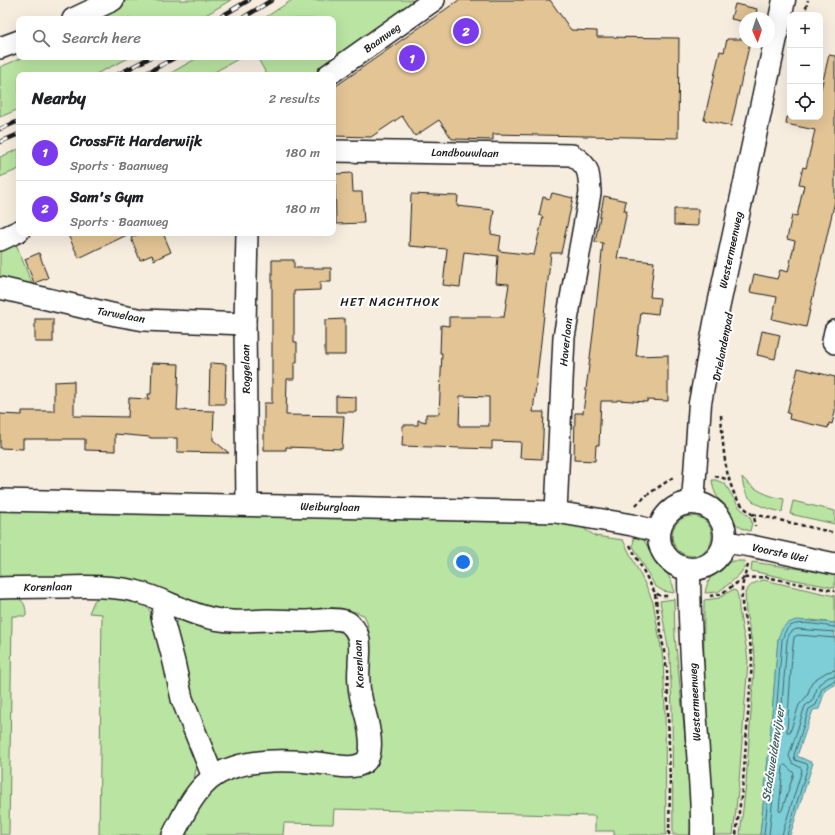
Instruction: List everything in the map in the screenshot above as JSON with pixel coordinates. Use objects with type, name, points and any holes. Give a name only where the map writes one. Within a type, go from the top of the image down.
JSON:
[{"type":"street","points":[[79,16],[113,0]]},
{"type":"street","name":"Baanweg","points":[[332,72],[434,0]]},
{"type":"street","name":"Westermeenweg","points":[[693,502],[701,396],[715,323],[784,0]]},
{"type":"street","points":[[0,48],[16,42]]},
{"type":"street","name":"Landbouwlaan","points":[[336,151],[572,155],[582,161],[589,174]]},
{"type":"street","name":"Haverlaan","points":[[556,512],[564,336],[590,193],[589,174]]},
{"type":"street","points":[[0,240],[16,232]]},
{"type":"street","name":"Roggelaan","points":[[247,236],[245,324],[247,505]]},
{"type":"street","name":"Tarwelaan","points":[[0,288],[144,320],[245,324]]},
{"type":"street","points":[[835,331],[833,341],[835,343]]},
{"type":"street","name":"Weiburglaan","points":[[0,500],[556,512],[632,525],[659,532]]},
{"type":"street","points":[[693,502],[703,504],[714,510],[722,520],[726,531],[725,542],[720,555],[712,563],[702,568],[689,570],[670,561],[663,553],[659,542],[659,532],[663,520],[670,511],[679,505],[693,502]]},
{"type":"street","name":"Voorste Wei","points":[[725,542],[835,564]]},
{"type":"street","name":"Westermeenweg","points":[[689,570],[694,696],[703,809],[702,835]]},
{"type":"street","name":"Korenlaan","points":[[0,588],[106,587],[136,592],[203,617],[224,621],[335,620],[346,621],[352,625],[359,639],[358,667],[360,691],[370,735],[370,752],[366,760],[362,764],[351,767],[308,762],[265,762],[225,771],[213,777],[204,784],[194,796],[173,835]]},
{"type":"street","points":[[166,602],[162,617],[182,699],[213,777]]},
{"type":"path","points":[[805,12],[808,0]]},
{"type":"path","points":[[721,410],[726,468],[730,480]]},
{"type":"path","points":[[753,514],[835,533]]},
{"type":"path","points":[[736,835],[743,782],[752,662],[741,594],[744,578],[766,576],[835,592]]},
{"type":"path","points":[[655,593],[668,670],[670,786],[669,835]]},
{"type":"green space","points":[[127,0],[231,0],[204,16],[105,16]]},
{"type":"green space","points":[[292,0],[424,0],[379,33],[320,72],[265,72],[259,60],[336,60],[336,16],[268,16]]},
{"type":"green space","points":[[17,60],[125,60],[100,72],[16,72],[16,110],[0,117],[0,67]]},
{"type":"green space","points":[[194,60],[236,60],[214,72],[172,72]]},
{"type":"green space","points":[[16,150],[16,170],[0,177],[0,157]]},
{"type":"green space","points":[[16,244],[34,289],[0,282],[0,251]]},
{"type":"green space","points":[[742,477],[751,486],[761,492],[784,499],[782,512],[760,506],[754,502],[746,493],[743,486]]},
{"type":"green space","points":[[712,480],[725,484],[739,507],[750,517],[752,523],[750,531],[737,525],[716,495]]},
{"type":"green space","points":[[793,501],[835,511],[835,524],[790,514]]},
{"type":"green space","points":[[0,506],[574,522],[595,536],[623,540],[653,602],[663,659],[666,835],[614,835],[614,831],[595,831],[595,816],[334,809],[333,824],[284,823],[283,835],[180,835],[196,805],[219,783],[255,769],[360,776],[369,773],[373,769],[378,761],[371,723],[369,700],[370,645],[367,623],[364,615],[352,611],[317,615],[194,608],[0,582]]},
{"type":"green space","points":[[696,516],[703,519],[709,525],[712,536],[711,544],[703,553],[696,556],[688,556],[681,553],[673,544],[672,532],[675,525],[684,517]]},
{"type":"green space","points":[[634,535],[642,537],[658,564],[667,573],[673,585],[674,593],[663,591],[655,586],[633,546]]},
{"type":"green space","points":[[733,561],[745,561],[744,568],[740,574],[718,592],[705,593],[708,582],[714,573],[718,569]]},
{"type":"green space","points":[[752,562],[835,574],[835,588],[751,571]]},
{"type":"green space","points":[[764,580],[835,596],[835,623],[810,620],[778,639],[770,740],[760,835],[740,835],[746,783],[755,656],[746,613],[745,593],[753,584]]},
{"type":"green space","points":[[732,590],[736,591],[738,596],[739,612],[748,661],[739,782],[733,835],[712,835],[711,786],[704,691],[704,600],[719,598]]},
{"type":"green space","points":[[0,594],[19,599],[22,601],[26,610],[26,616],[12,616],[9,835],[0,835]]},
{"type":"green space","points":[[103,594],[144,604],[155,617],[197,764],[193,785],[167,835],[99,835],[102,614],[89,613],[94,601]]},
{"type":"green space","points":[[674,599],[675,636],[691,798],[690,835],[673,835],[670,659],[660,601]]},
{"type":"green space","points":[[178,620],[340,628],[350,636],[360,712],[360,751],[352,759],[223,762],[217,759],[196,714],[173,626]]},
{"type":"water","name":"Stadsweidenvijver","points":[[796,620],[835,623],[835,685],[825,690],[819,709],[813,710],[797,756],[813,763],[790,835],[760,835],[770,740],[778,639],[784,626]]},
{"type":"building","points":[[459,0],[550,0],[571,30],[597,31],[597,37],[679,38],[678,138],[493,134],[493,140],[452,139],[439,120],[415,136],[402,116],[371,137],[336,136],[336,86]]},
{"type":"building","points":[[735,4],[757,9],[756,12],[739,12],[739,21],[731,19]]},
{"type":"building","points":[[727,39],[739,39],[739,48],[749,48],[731,126],[704,120],[720,51],[724,52]]},
{"type":"building","points":[[829,55],[835,56],[835,201],[806,327],[772,319],[777,297],[750,292],[754,274],[777,279],[780,270],[788,272],[795,241],[787,239],[792,215],[797,216],[804,185],[799,184],[803,167],[806,168],[815,130],[786,124],[787,117],[787,120],[823,120],[823,80]]},
{"type":"building","points":[[352,173],[353,192],[362,192],[364,223],[336,224],[336,174]]},
{"type":"building","points":[[552,193],[573,198],[561,253],[551,253],[533,412],[544,412],[542,459],[520,458],[521,442],[492,441],[492,449],[402,446],[403,425],[418,425],[418,420],[426,422],[426,414],[439,414],[442,353],[440,353],[441,325],[449,326],[449,317],[504,317],[509,284],[496,283],[498,256],[464,252],[460,287],[443,285],[447,249],[409,246],[411,194],[458,196],[457,206],[494,210],[491,234],[501,236],[499,251],[534,255],[543,217],[539,215],[543,197],[550,199]],"holes":[[[460,396],[489,397],[489,426],[459,426]]]},
{"type":"building","points":[[604,196],[626,201],[624,211],[627,211],[617,258],[654,262],[650,297],[660,298],[658,314],[641,312],[636,356],[668,355],[668,401],[601,401],[599,445],[596,445],[595,461],[574,460],[575,413],[583,413],[594,326],[603,243],[595,242]]},
{"type":"building","points":[[674,209],[698,209],[698,226],[674,225]]},
{"type":"building","points":[[68,236],[125,236],[79,258]]},
{"type":"building","points":[[135,236],[164,236],[171,252],[154,260],[152,255],[140,260],[131,238]]},
{"type":"building","points":[[39,253],[48,278],[34,283],[25,259]]},
{"type":"building","points":[[272,260],[294,260],[294,268],[331,268],[331,282],[320,282],[320,290],[294,291],[294,342],[297,342],[297,363],[294,363],[294,379],[287,379],[286,415],[344,416],[342,449],[286,447],[286,450],[264,450],[264,403],[272,403]]},
{"type":"building","points":[[35,319],[53,319],[53,342],[35,342]]},
{"type":"building","points":[[345,319],[345,355],[325,355],[325,320]]},
{"type":"building","points":[[762,331],[780,335],[775,359],[757,355]]},
{"type":"building","points":[[152,363],[179,364],[177,410],[214,411],[213,440],[229,453],[177,452],[177,438],[150,438],[115,434],[115,451],[85,450],[85,439],[23,439],[23,449],[0,448],[0,414],[22,415],[22,411],[54,411],[54,382],[74,381],[74,416],[128,417],[129,398],[149,399],[148,394],[151,394]]},
{"type":"building","points":[[210,363],[226,364],[225,404],[209,404]]},
{"type":"building","points":[[798,368],[835,377],[835,412],[832,424],[829,423],[828,428],[789,419],[790,414],[787,413]]},
{"type":"building","points":[[336,396],[356,397],[356,412],[336,412]]},
{"type":"railway","points":[[222,16],[249,0]]},
{"type":"railway","points":[[246,16],[272,0]]},
{"type":"railway","points":[[123,72],[145,60]]},
{"type":"railway","points":[[148,72],[170,60]]},
{"type":"railway","points":[[0,129],[16,122]]},
{"type":"railway","points":[[0,142],[16,135]]},
{"type":"place","name":"Sam's Gym","points":[[466,31]]},
{"type":"place","name":"CrossFit Harderwijk","points":[[412,58]]},
{"type":"district","name":"HET NACHTHOK","points":[[390,302]]}]
